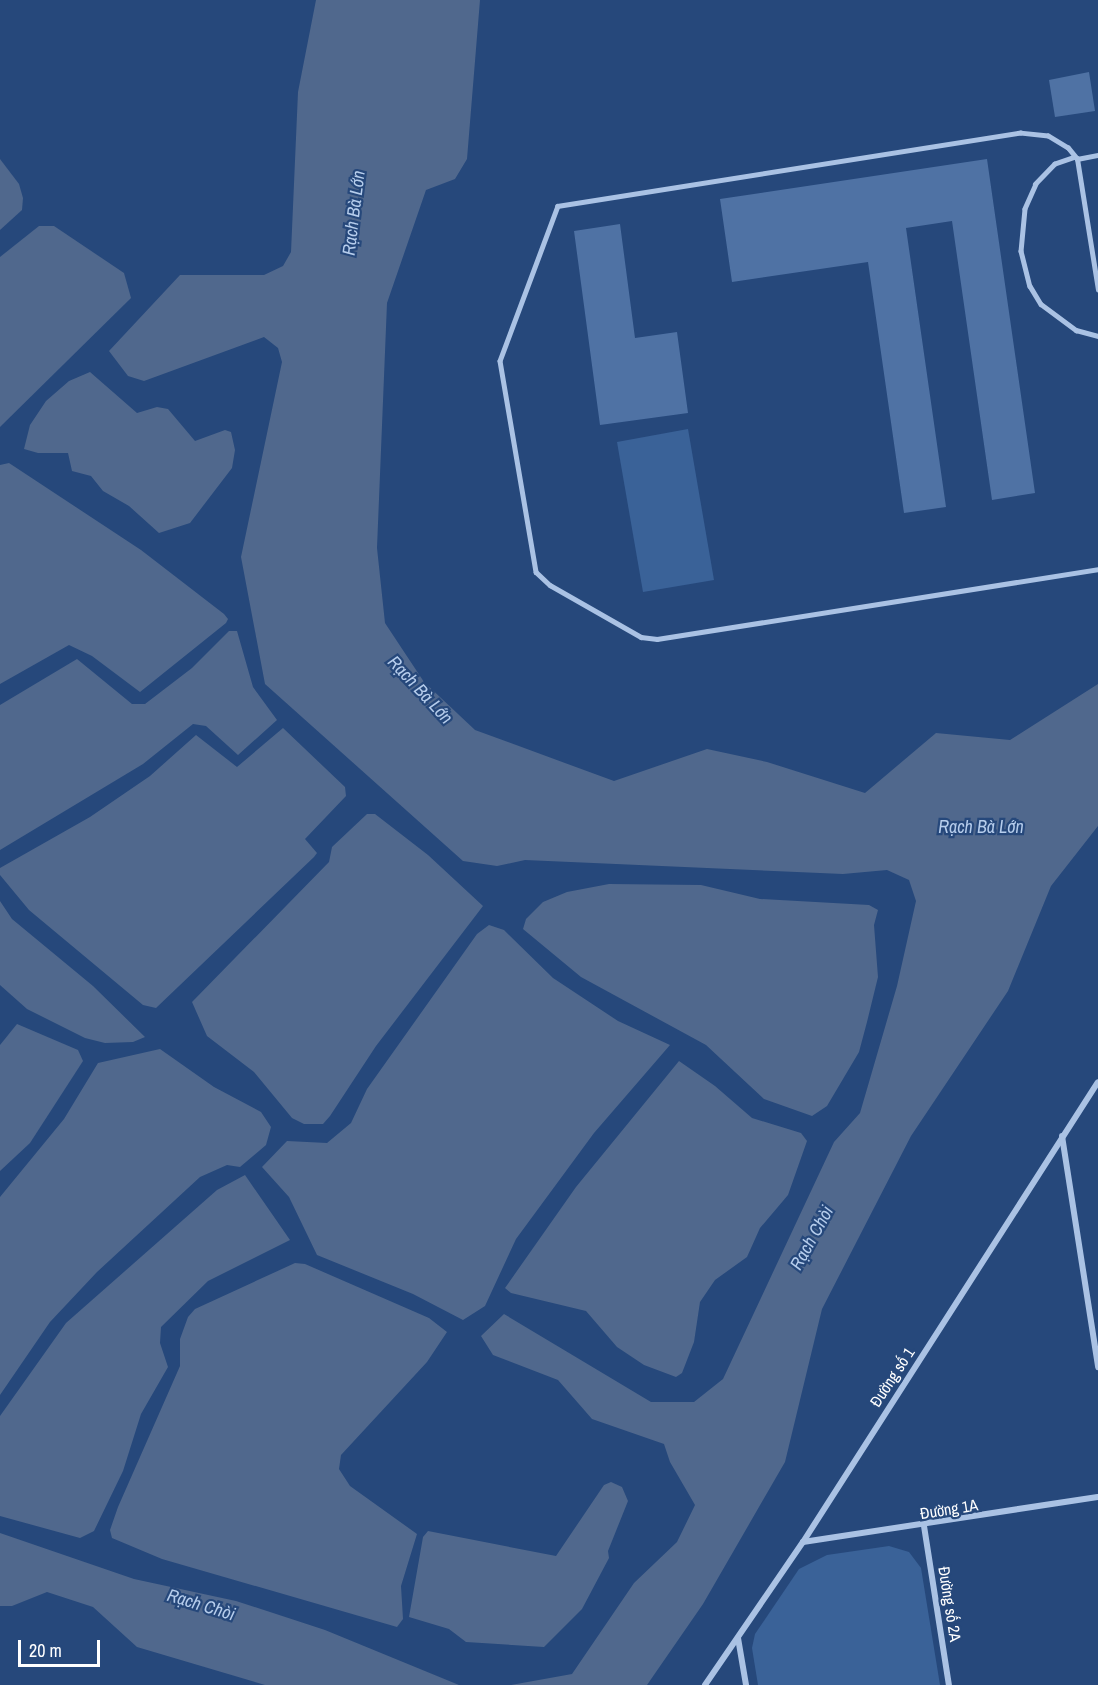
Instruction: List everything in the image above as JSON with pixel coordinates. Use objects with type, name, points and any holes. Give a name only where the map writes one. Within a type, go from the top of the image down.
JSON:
[{"type":"street","name":"Đường số 1","points":[[705,1685],[803,1542],[1098,1082]]},
{"type":"street","points":[[1062,1136],[1098,1367]]},
{"type":"street","name":"Đường 1A","points":[[803,1542],[924,1526],[1098,1497]]},
{"type":"street","name":"Đường số 2A","points":[[924,1526],[950,1685]]},
{"type":"street","points":[[738,1638],[746,1685]]},
{"type":"lane","points":[[1098,291],[1076,158],[1068,148],[1048,136],[1021,133],[558,206],[500,361],[536,572],[549,585],[641,637],[657,639],[1098,569]]},
{"type":"lane","points":[[1098,155],[1056,164],[1036,184],[1025,209],[1021,251],[1030,286],[1041,304],[1067,325],[1098,336]]},
{"type":"shaded area","points":[[688,429],[714,580],[643,592],[617,442]]},
{"type":"shaded area","points":[[889,1546],[909,1552],[921,1568],[940,1685],[758,1685],[752,1648],[755,1634],[799,1569],[827,1555]]},
{"type":"water","name":"Rạch Bà Lớn","points":[[316,0],[480,0],[467,159],[455,179],[426,190],[387,303],[377,548],[385,623],[424,682],[475,730],[614,781],[707,749],[767,762],[865,793],[936,733],[1010,740],[1098,684],[1098,826],[1051,886],[1008,991],[911,1136],[822,1309],[785,1462],[703,1604],[647,1685],[511,1685],[572,1674],[634,1583],[677,1542],[695,1505],[670,1462],[664,1444],[592,1419],[558,1380],[493,1355],[481,1336],[504,1314],[651,1402],[694,1402],[723,1379],[834,1142],[860,1113],[897,986],[916,901],[909,880],[887,870],[843,874],[525,860],[497,866],[463,861],[265,684],[241,557],[282,362],[278,348],[264,337],[144,381],[128,376],[109,351],[180,275],[264,275],[283,266],[291,252],[298,92]]},
{"type":"water","points":[[0,159],[19,184],[23,198],[22,210],[0,230]]},
{"type":"water","points":[[39,226],[54,226],[124,273],[131,298],[0,427],[0,257]]},
{"type":"water","points":[[90,372],[137,413],[157,407],[168,409],[195,441],[225,430],[231,432],[235,450],[232,468],[190,523],[159,533],[129,506],[103,491],[91,476],[72,471],[68,453],[38,453],[24,449],[30,425],[46,401],[69,381]]},
{"type":"water","points":[[9,463],[141,550],[224,614],[228,619],[226,623],[140,692],[92,656],[69,645],[0,684],[0,465]]},
{"type":"water","points":[[229,631],[237,631],[253,687],[277,720],[238,755],[206,726],[193,724],[143,764],[0,850],[0,705],[77,659],[132,704],[145,704],[192,668]]},
{"type":"water","points":[[283,728],[345,787],[346,796],[305,839],[317,853],[314,857],[156,1008],[143,1005],[29,910],[0,875],[0,868],[90,817],[150,776],[196,735],[237,767]]},
{"type":"water","points":[[367,814],[375,814],[428,855],[483,906],[376,1046],[330,1116],[323,1124],[304,1124],[292,1118],[254,1072],[207,1036],[192,1002],[329,862],[332,847]]},
{"type":"water","points":[[609,884],[701,885],[760,899],[869,905],[878,910],[874,925],[878,977],[867,1022],[859,1052],[827,1106],[812,1116],[764,1099],[706,1045],[581,977],[523,929],[526,919],[543,902],[567,892]]},
{"type":"water","points":[[0,901],[12,919],[93,986],[145,1037],[133,1042],[105,1043],[85,1038],[27,1009],[0,985]]},
{"type":"water","points":[[489,925],[504,930],[553,978],[618,1021],[670,1045],[594,1133],[516,1239],[485,1306],[463,1320],[413,1294],[317,1255],[289,1197],[262,1167],[287,1141],[327,1143],[351,1123],[367,1089],[477,934]]},
{"type":"water","points":[[17,1024],[78,1050],[83,1061],[30,1143],[0,1171],[0,1045]]},
{"type":"water","points":[[160,1049],[214,1087],[261,1112],[271,1127],[266,1145],[240,1167],[227,1165],[200,1177],[97,1272],[50,1322],[0,1395],[0,1197],[64,1119],[98,1063]]},
{"type":"water","points":[[679,1061],[715,1086],[752,1118],[801,1133],[807,1141],[788,1195],[760,1228],[747,1257],[715,1280],[700,1302],[694,1342],[682,1373],[676,1377],[644,1365],[617,1347],[586,1311],[511,1293],[505,1288],[576,1187]]},
{"type":"water","points":[[245,1175],[290,1240],[208,1281],[161,1327],[160,1343],[168,1367],[141,1414],[123,1471],[94,1531],[80,1538],[0,1516],[0,1416],[66,1323],[217,1190]]},
{"type":"water","points":[[295,1263],[305,1264],[429,1318],[447,1332],[427,1362],[341,1455],[339,1469],[350,1486],[417,1534],[401,1586],[403,1619],[397,1627],[162,1559],[112,1538],[110,1530],[118,1507],[180,1366],[180,1339],[188,1317],[195,1309]]},
{"type":"water","points":[[611,1482],[622,1487],[628,1501],[608,1551],[609,1558],[582,1609],[544,1647],[466,1642],[449,1629],[409,1617],[423,1537],[428,1531],[556,1556],[604,1485]]},
{"type":"water","name":"Rạch Chòi","points":[[0,1533],[134,1579],[236,1601],[325,1630],[459,1685],[265,1685],[137,1647],[93,1607],[47,1592],[12,1606],[0,1606]]},
{"type":"building","points":[[1089,72],[1095,111],[1055,117],[1049,80]]},
{"type":"building","points":[[987,159],[1035,493],[992,500],[952,221],[906,228],[946,507],[904,513],[868,262],[732,282],[720,199]]},
{"type":"building","points":[[620,224],[635,338],[677,332],[688,413],[600,425],[574,231]]}]
